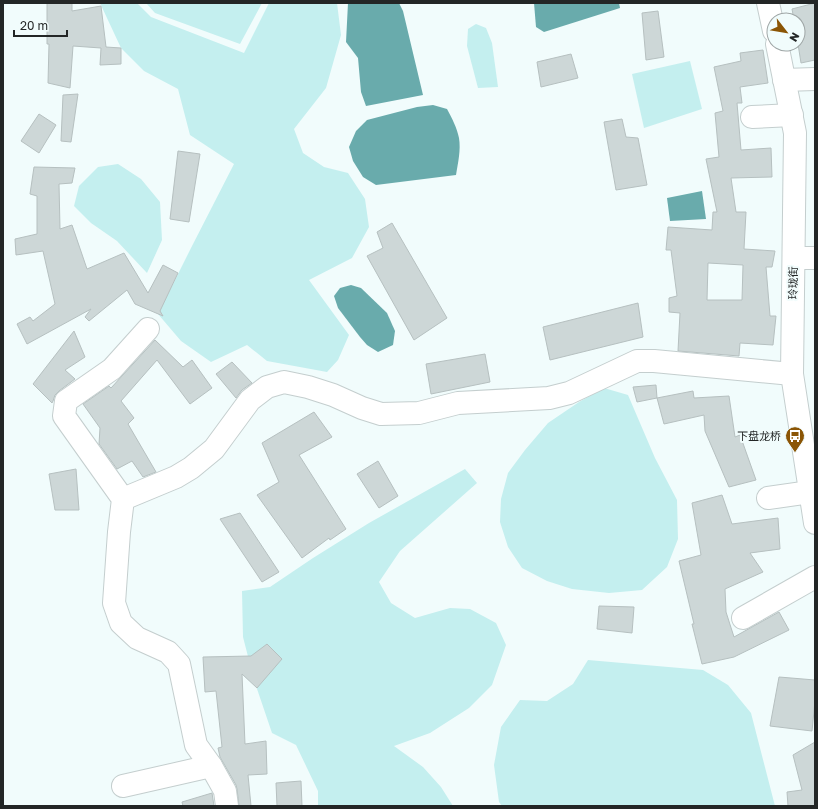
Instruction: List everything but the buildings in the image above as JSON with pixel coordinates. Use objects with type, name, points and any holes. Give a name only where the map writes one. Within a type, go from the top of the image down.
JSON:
[{"type":"street","name":"玲珑街","points":[[779,52],[795,133],[804,258],[792,374],[809,445],[810,492],[815,523]]},
{"type":"street","points":[[784,80],[815,79]]},
{"type":"street","points":[[752,117],[792,116]]},
{"type":"street","points":[[148,329],[112,368],[66,401],[64,416],[123,499],[114,603],[121,623],[136,638],[168,652],[179,664],[196,745],[211,766],[225,791],[227,806]]},
{"type":"street","points":[[123,499],[176,477],[191,468],[214,449],[250,400],[267,387],[284,382],[308,387],[333,395],[362,408],[381,414],[389,414],[419,413],[458,403],[549,398],[569,393],[637,361],[654,361],[792,374]]},
{"type":"street","points":[[768,498],[810,492]]},
{"type":"street","points":[[743,618],[815,577]]},
{"type":"street","points":[[123,786],[211,766]]},
{"type":"shaded area","points":[[100,3],[137,3],[151,17],[244,53],[269,3],[337,3],[341,35],[326,88],[294,129],[303,153],[324,167],[348,173],[365,199],[369,227],[352,258],[309,280],[349,335],[338,360],[327,372],[267,361],[247,345],[211,362],[181,341],[158,314],[234,164],[190,135],[178,89],[144,71],[121,48]]},
{"type":"shaded area","points":[[146,3],[262,3],[240,44],[155,13]]},
{"type":"shaded area","points":[[348,3],[399,3],[403,11],[423,95],[366,106],[361,92],[358,58],[346,42]]},
{"type":"shaded area","points":[[534,3],[619,3],[620,8],[544,32],[536,27]]},
{"type":"shaded area","points":[[476,24],[486,28],[492,43],[498,87],[478,88],[467,46],[468,29]]},
{"type":"shaded area","points":[[690,61],[702,109],[644,128],[632,74]]},
{"type":"shaded area","points":[[433,105],[447,109],[457,131],[460,147],[456,175],[376,185],[363,177],[353,161],[349,147],[356,131],[367,120],[417,107]]},
{"type":"shaded area","points":[[118,164],[141,179],[160,202],[162,240],[147,273],[117,241],[91,223],[74,206],[79,186],[98,167]]},
{"type":"shaded area","points":[[702,191],[706,219],[670,221],[667,198]]},
{"type":"shaded area","points":[[351,285],[361,288],[387,313],[395,331],[393,345],[378,352],[367,345],[338,308],[334,296],[340,288]]},
{"type":"shaded area","points":[[604,388],[628,395],[655,458],[677,500],[678,539],[667,567],[642,590],[609,593],[572,589],[547,581],[522,568],[508,547],[500,522],[501,499],[508,473],[525,450],[548,423],[579,402]]},
{"type":"shaded area","points":[[465,469],[477,483],[400,551],[379,582],[391,603],[415,618],[450,608],[470,609],[496,623],[506,645],[492,685],[469,708],[430,733],[394,746],[423,767],[441,787],[453,806],[318,806],[318,791],[296,745],[272,733],[254,680],[243,637],[242,591],[270,587],[369,523]]},
{"type":"shaded area","points":[[588,660],[703,670],[728,685],[751,713],[775,806],[502,806],[499,802],[494,765],[501,727],[520,700],[547,701],[573,684]]},
{"type":"place","name":"下盘龙桥","points":[[795,453]]}]
